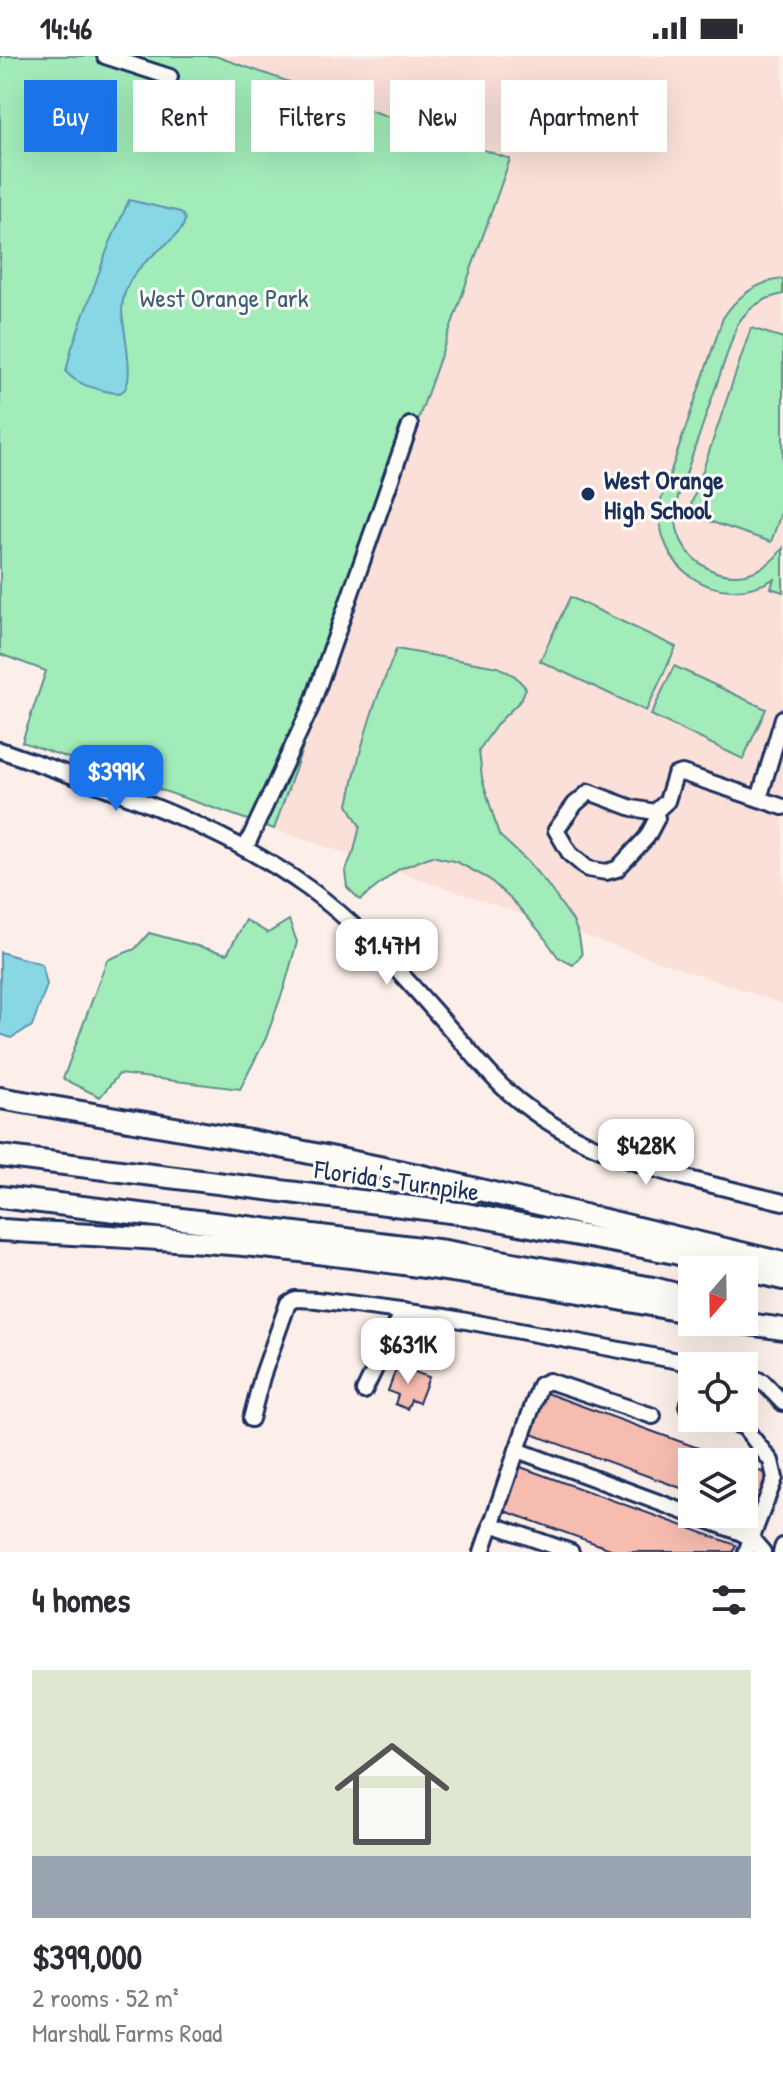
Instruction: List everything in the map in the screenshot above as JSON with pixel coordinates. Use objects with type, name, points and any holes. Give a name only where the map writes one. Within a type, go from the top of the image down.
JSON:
[{"type":"highway","points":[[0,1096],[418,1175],[783,1263]]},
{"type":"highway","name":"Florida's Turnpike","points":[[0,1156],[466,1214],[675,1253],[783,1279]]},
{"type":"highway","points":[[0,1197],[445,1251],[625,1282],[678,1295]]},
{"type":"highway","points":[[0,1230],[252,1246],[440,1268],[678,1310]]},
{"type":"highway","points":[[758,1314],[783,1320]]},
{"type":"highway","points":[[758,1325],[783,1329]]},
{"type":"street","points":[[105,56],[170,77]]},
{"type":"street","points":[[245,849],[311,707],[410,425]]},
{"type":"street","points":[[759,799],[783,718]]},
{"type":"street","points":[[0,750],[174,815],[245,849],[306,886],[376,947],[505,1090],[569,1135],[648,1168],[783,1202]]},
{"type":"street","points":[[655,812],[667,801],[675,775],[682,773],[783,807]]},
{"type":"street","points":[[589,792],[632,808],[655,812],[657,818],[647,837],[617,869],[606,872],[588,869],[570,854],[556,830],[575,804],[589,792]]},
{"type":"street","points":[[251,1419],[288,1303],[295,1299],[445,1317],[678,1361]]},
{"type":"street","points":[[364,1391],[403,1311]]},
{"type":"street","points":[[758,1380],[783,1403]]},
{"type":"street","points":[[482,1552],[540,1385],[549,1381],[653,1416]]},
{"type":"street","points":[[748,1432],[771,1461],[775,1478],[749,1545]]},
{"type":"street","points":[[517,1450],[763,1552]]},
{"type":"street","points":[[491,1524],[571,1552]]},
{"type":"street","points":[[781,1552],[783,1546]]},
{"type":"shaded area","name":"West Orange High School","points":[[215,56],[783,56],[783,1004],[274,829],[510,159],[485,150],[485,80],[390,80],[390,117],[374,112],[374,80],[284,80]]},
{"type":"green space","name":"West Orange Park","points":[[0,56],[215,56],[284,80],[251,80],[251,152],[374,152],[374,112],[390,117],[390,152],[485,150],[510,159],[274,829],[22,742],[46,671],[0,654]]},
{"type":"green space","points":[[783,279],[783,294],[757,304],[737,325],[678,497],[676,521],[682,541],[693,558],[709,569],[728,575],[747,574],[766,565],[783,548],[783,592],[771,588],[774,579],[752,588],[730,590],[710,586],[693,578],[678,564],[667,547],[661,527],[660,503],[723,318],[748,291]]},
{"type":"green space","points":[[751,328],[783,338],[783,507],[771,542],[688,514]]},
{"type":"green space","points":[[570,597],[676,647],[646,711],[540,661]]},
{"type":"green space","points":[[396,649],[498,667],[515,676],[526,688],[521,700],[498,723],[479,750],[482,778],[499,835],[547,884],[573,921],[582,955],[573,965],[558,957],[515,903],[489,879],[457,862],[432,856],[399,869],[360,900],[347,887],[345,871],[360,826],[348,805],[368,727]]},
{"type":"green space","points":[[674,666],[766,709],[743,759],[651,715]]},
{"type":"green space","points":[[246,920],[268,933],[289,920],[297,942],[266,1038],[240,1089],[119,1074],[100,1097],[63,1079],[107,960],[135,949],[149,933],[227,954]]},
{"type":"water","points":[[129,200],[180,212],[185,219],[181,230],[140,268],[127,287],[122,312],[128,354],[127,386],[123,391],[114,393],[84,384],[66,372],[109,245]]},
{"type":"water","points":[[0,952],[42,964],[47,985],[32,1026],[11,1038],[0,1034]]},
{"type":"building","points":[[397,1366],[429,1377],[419,1403],[411,1400],[407,1409],[395,1404],[398,1395],[388,1391]]},
{"type":"building","points":[[546,1393],[698,1448],[678,1448],[678,1487],[531,1434]]},
{"type":"building","points":[[515,1465],[678,1524],[678,1528],[689,1528],[736,1545],[733,1552],[619,1552],[499,1509]]},
{"type":"building","points":[[758,1471],[768,1474],[758,1501]]},
{"type":"place","name":"West Orange High School","points":[[588,494]]}]
